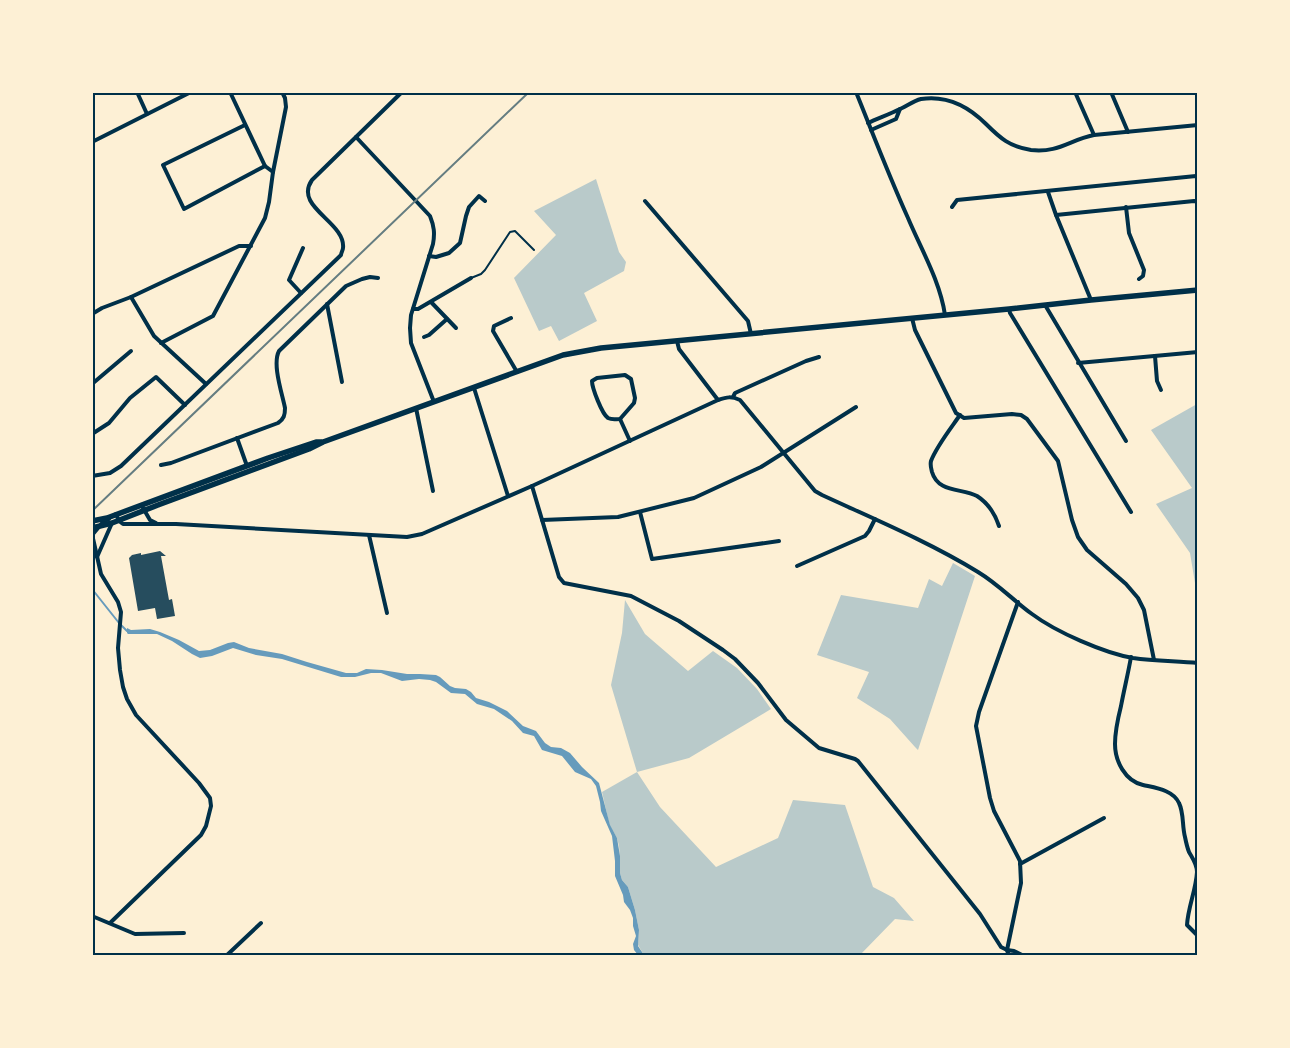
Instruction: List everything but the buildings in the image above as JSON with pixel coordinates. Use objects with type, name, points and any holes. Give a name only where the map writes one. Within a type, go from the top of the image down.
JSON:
[{"type":"main road","points":[[95,528],[117,517],[306,445],[323,442],[563,355],[582,351],[677,341],[1198,290]]},
{"type":"main road","points":[[117,517],[133,514],[143,507]]},
{"type":"main road","points":[[92,522],[110,520]]},
{"type":"street","points":[[137,92],[147,114]]},
{"type":"street","points":[[92,142],[191,92]]},
{"type":"street","points":[[230,92],[265,166],[273,172]]},
{"type":"street","points":[[161,343],[214,316],[265,218],[286,107],[282,92]]},
{"type":"street","points":[[92,476],[110,473],[120,466],[341,255],[342,239],[338,231],[311,204],[308,194],[309,184],[402,92]]},
{"type":"street","points":[[856,92],[892,183],[933,276],[945,315]]},
{"type":"street","points":[[1075,92],[1094,135]]},
{"type":"street","points":[[1112,92],[1128,132]]},
{"type":"street","points":[[868,123],[919,100],[935,98],[953,101],[969,109],[995,134],[1008,143],[1019,148],[1033,150],[1058,149],[1083,137],[1094,135],[1198,125]]},
{"type":"street","points":[[871,130],[896,119],[900,109]]},
{"type":"street","points":[[245,125],[163,165],[184,208],[265,166]]},
{"type":"street","points":[[356,137],[430,216],[434,226],[435,234],[413,309],[410,328],[411,343],[434,402]]},
{"type":"street","points":[[952,207],[957,200],[1196,176],[1198,178]]},
{"type":"street","points":[[1048,192],[1091,300]]},
{"type":"street","points":[[429,256],[436,257],[449,253],[460,243],[469,207],[479,196],[485,201]]},
{"type":"street","points":[[645,201],[748,321],[750,334]]},
{"type":"street","points":[[1056,215],[1198,202]]},
{"type":"street","points":[[1126,208],[1129,233],[1144,270],[1143,276],[1139,279]]},
{"type":"street","points":[[92,314],[239,246],[250,246]]},
{"type":"street","points":[[301,293],[289,280],[303,248]]},
{"type":"street","points":[[161,465],[278,423],[284,418],[285,408],[276,365],[277,354],[346,286],[355,281],[370,277],[378,278]]},
{"type":"street","points":[[413,309],[418,310],[471,278]]},
{"type":"street","points":[[131,297],[154,336],[206,384]]},
{"type":"street","points":[[431,302],[456,328]]},
{"type":"street","points":[[327,304],[342,382]]},
{"type":"street","points":[[1045,305],[1126,441]]},
{"type":"street","points":[[1008,309],[1131,512]]},
{"type":"street","points":[[424,337],[429,335],[447,318]]},
{"type":"street","points":[[511,318],[494,326],[493,331],[517,372]]},
{"type":"street","points":[[912,318],[915,330],[956,413],[964,418],[1021,415],[1027,419],[1058,461],[1078,537],[1088,550],[1126,584],[1138,598],[1144,610],[1154,660]]},
{"type":"street","points":[[677,341],[679,349],[718,400]]},
{"type":"street","points":[[92,384],[131,351]]},
{"type":"street","points":[[1078,363],[1198,352]]},
{"type":"street","points":[[1156,356],[1157,381],[1160,390]]},
{"type":"street","points":[[117,517],[124,524],[160,524],[407,537],[422,534],[532,486],[718,400],[732,396],[806,361],[819,358]]},
{"type":"street","points":[[625,375],[631,379],[635,398],[634,403],[620,419],[610,420],[605,416],[592,386],[592,381],[597,378],[625,375]]},
{"type":"street","points":[[92,434],[109,423],[130,398],[156,377],[185,405]]},
{"type":"street","points":[[474,388],[508,496]]},
{"type":"street","points":[[732,396],[740,400],[783,453],[815,490],[822,495],[940,551],[979,573],[1004,590],[1033,615],[1092,646],[1131,657],[1198,663]]},
{"type":"street","points":[[542,520],[618,518],[694,498],[761,467],[856,407]]},
{"type":"street","points":[[416,408],[433,491]]},
{"type":"street","points":[[960,415],[934,454],[930,464],[933,476],[940,485],[976,495],[988,504],[999,526]]},
{"type":"street","points":[[620,419],[630,441]]},
{"type":"street","points":[[237,438],[248,468]]},
{"type":"street","points":[[532,486],[559,578],[564,582],[631,596],[679,621],[723,650],[758,683],[786,720],[819,748],[858,761],[980,914],[1001,947],[1024,956]]},
{"type":"street","points":[[143,507],[150,520],[160,524]]},
{"type":"street","points":[[640,512],[652,559],[779,541]]},
{"type":"street","points":[[133,514],[136,520],[142,524]]},
{"type":"street","points":[[797,566],[865,536],[870,531],[875,519]]},
{"type":"street","points":[[97,557],[110,520]]},
{"type":"street","points":[[95,528],[93,534],[101,574],[118,602],[121,617],[118,648],[120,670],[127,699],[136,715],[210,798],[206,826],[201,835],[110,923]]},
{"type":"street","points":[[369,535],[387,613]]},
{"type":"street","points":[[1008,956],[1007,950],[1021,883],[1020,861],[994,811],[976,726],[979,712],[1018,602]]},
{"type":"street","points":[[1131,657],[1117,724],[1115,744],[1117,758],[1128,777],[1139,784],[1162,790],[1172,795],[1179,802],[1184,835],[1189,852],[1197,865],[1197,874],[1188,913],[1188,925],[1198,936]]},
{"type":"street","points":[[1020,864],[1104,818]]},
{"type":"street","points":[[92,916],[135,934],[184,932]]},
{"type":"street","points":[[226,956],[261,922]]},
{"type":"lane","points":[[471,278],[485,270],[510,232],[515,231],[534,250]]},
{"type":"shaded area","points":[[596,179],[619,252],[626,262],[624,271],[584,293],[597,321],[559,341],[551,326],[539,331],[514,278],[556,235],[534,211]]},
{"type":"shaded area","points":[[1197,404],[1197,595],[1190,553],[1156,504],[1192,488],[1151,430]]},
{"type":"shaded area","points":[[953,563],[975,576],[918,750],[890,719],[857,698],[869,672],[817,655],[841,595],[918,608],[929,579],[942,586]]},
{"type":"shaded area","points":[[625,600],[645,634],[688,671],[713,651],[737,668],[757,689],[771,709],[689,758],[637,772],[611,685],[622,633]]},
{"type":"shaded area","points":[[637,772],[660,807],[716,867],[778,838],[793,800],[845,805],[873,887],[894,898],[914,921],[895,919],[860,955],[644,955],[638,945],[639,930],[635,910],[628,887],[622,880],[620,873],[619,846],[610,826],[602,792]]},
{"type":"water","points":[[127,628],[131,630],[150,629],[160,632],[199,651],[210,650],[234,642],[249,648],[282,654],[346,673],[357,673],[366,669],[436,675],[450,686],[466,689],[476,698],[507,711],[523,726],[536,731],[545,743],[551,747],[561,748],[570,753],[599,783],[610,825],[617,838],[620,873],[622,880],[628,887],[635,910],[639,930],[638,946],[644,955],[638,955],[634,950],[633,944],[636,936],[633,918],[624,902],[615,876],[612,836],[601,811],[596,786],[591,779],[575,772],[562,756],[542,750],[534,736],[523,733],[512,721],[494,709],[477,704],[465,694],[451,693],[430,680],[402,681],[381,673],[341,677],[282,659],[256,655],[233,648],[212,656],[200,658],[157,634],[128,634]]},
{"type":"waterway","points":[[92,589],[127,631]]},
{"type":"railway","points":[[92,511],[529,92]]}]
